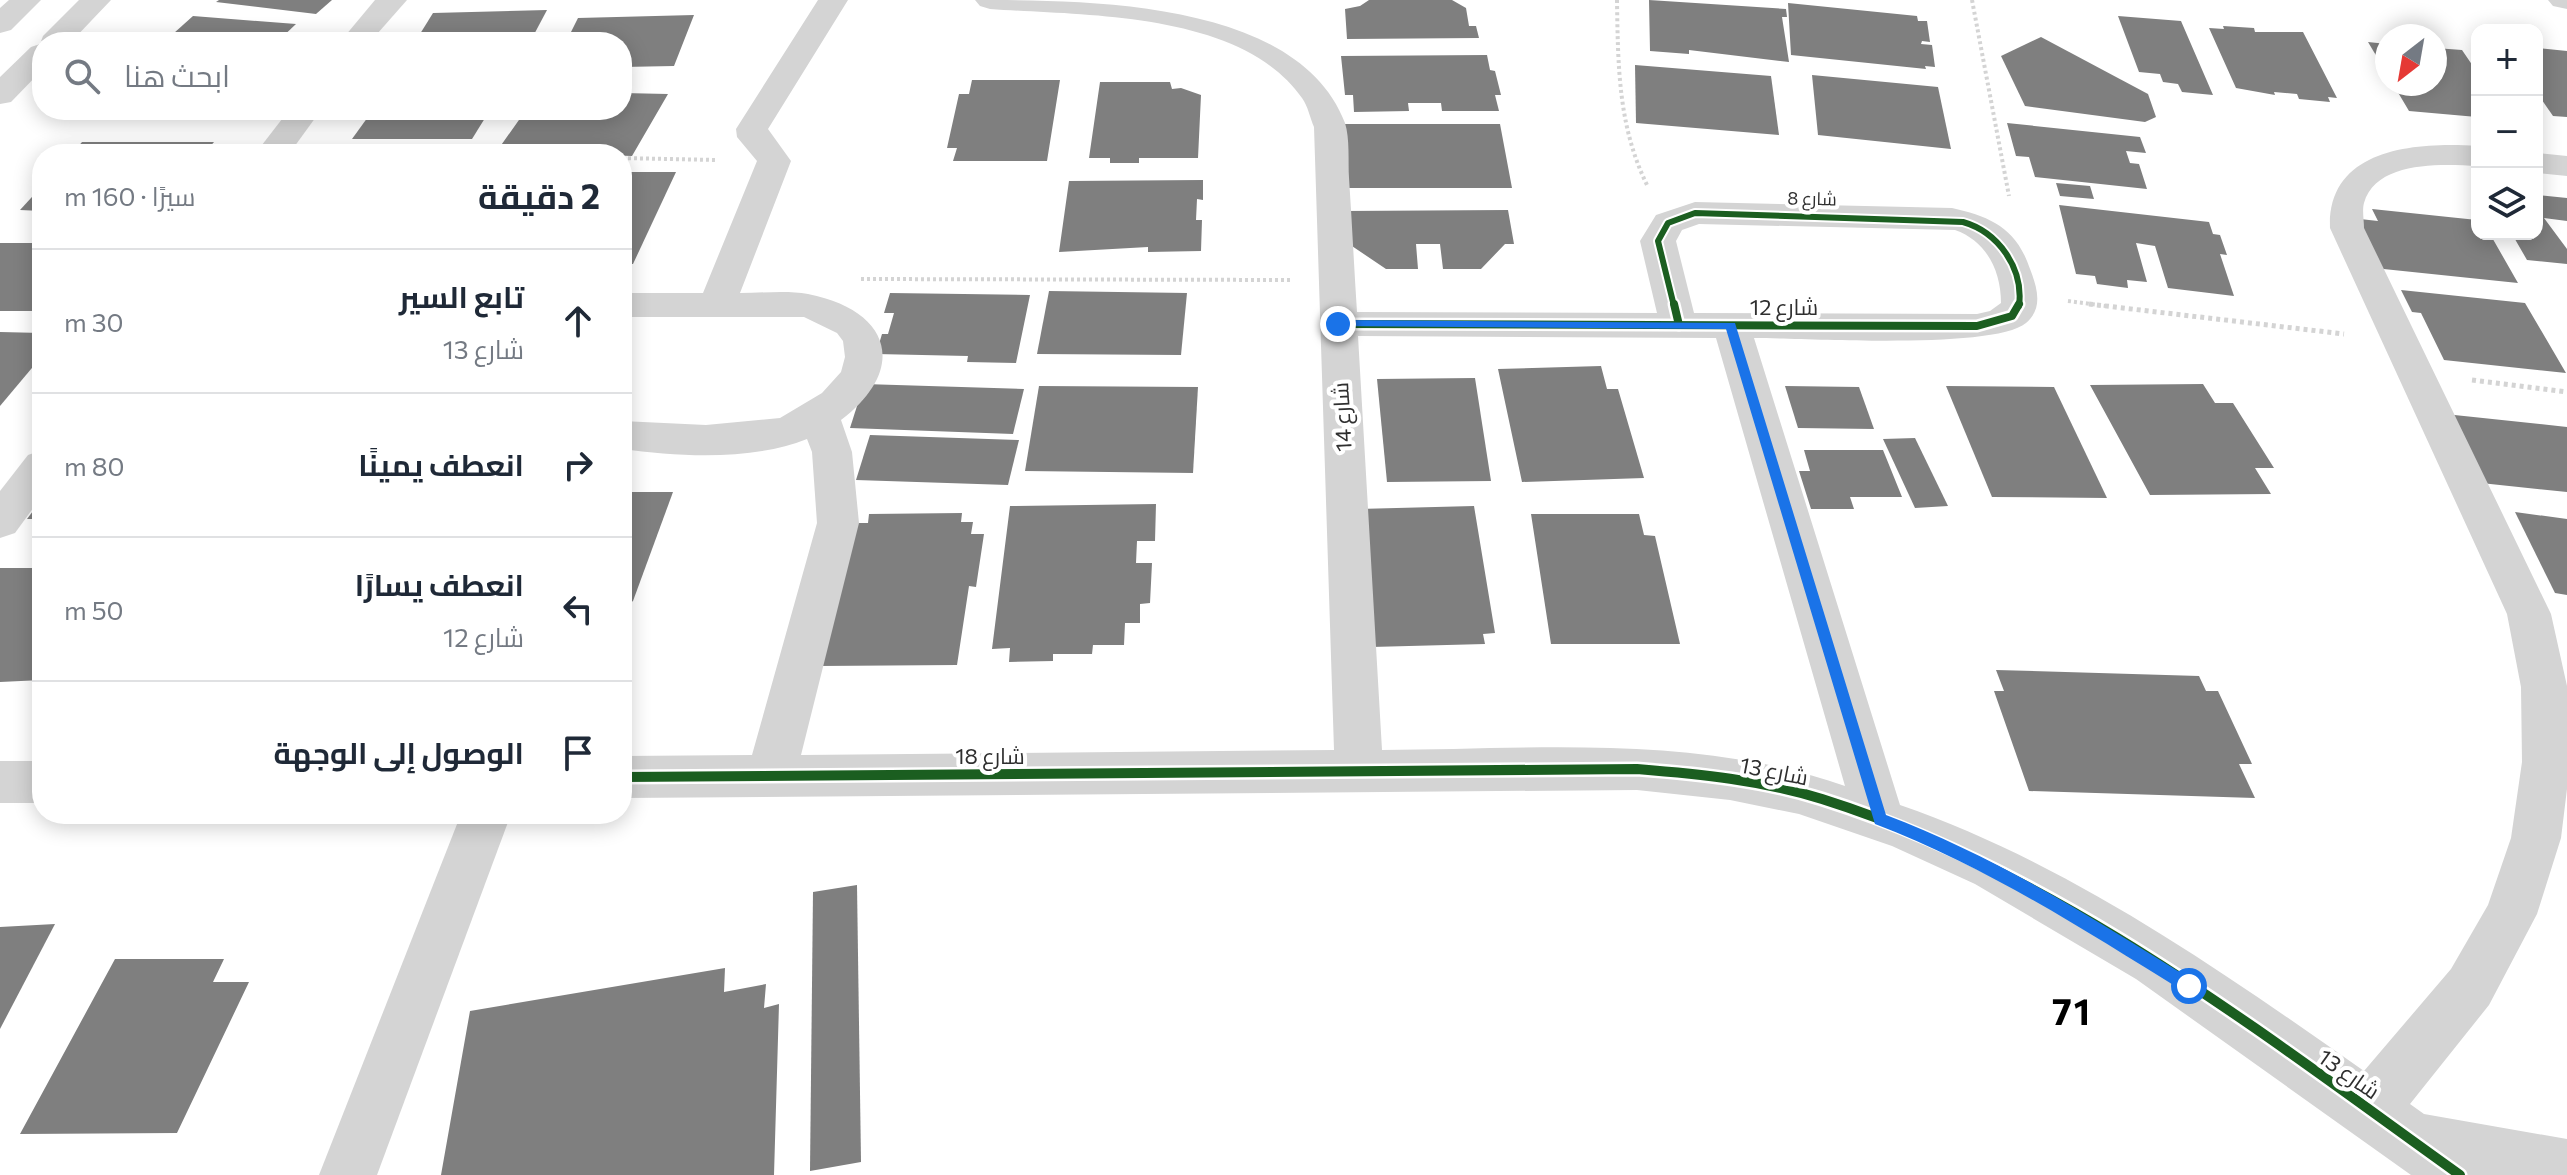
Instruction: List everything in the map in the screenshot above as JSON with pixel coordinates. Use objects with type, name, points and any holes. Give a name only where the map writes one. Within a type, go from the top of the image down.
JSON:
[{"type":"street","points":[[0,24],[26,0]]},
{"type":"street","points":[[64,32],[96,0]]},
{"type":"street","points":[[362,32],[392,0]]},
{"type":"street","points":[[717,305],[774,161],[770,151],[753,137],[752,129],[833,0]]},
{"type":"street","name":"شارع 14","points":[[990,0],[1166,17],[1214,28],[1257,45],[1292,68],[1317,95],[1330,127],[1359,771]]},
{"type":"street","points":[[0,95],[32,63]]},
{"type":"street","points":[[280,144],[298,120]]},
{"type":"street","points":[[2471,155],[2414,157],[2382,167],[2359,182],[2347,203],[2347,228],[2529,614],[2544,687],[2546,762],[2536,838],[2511,914],[2391,1125],[2567,1168]]},
{"type":"street","points":[[2543,164],[2567,166]]},
{"type":"street","name":"شارع 8","points":[[1668,223],[1695,213],[1710,213],[1952,219],[1984,229]]},
{"type":"street","points":[[1668,223],[1658,241],[1679,325]]},
{"type":"street","points":[[1984,229],[2004,248],[2023,295]]},
{"type":"street","name":"شارع 12","points":[[1338,324],[1977,326],[2011,317],[2020,307],[2023,295]]},
{"type":"street","points":[[632,305],[804,305],[829,311],[849,323],[861,339],[864,359],[858,379],[843,399],[820,417],[791,430],[758,437],[632,435]]},
{"type":"street","points":[[1731,325],[1880,819]]},
{"type":"street","points":[[771,776],[838,523],[832,452],[820,417]]},
{"type":"street","points":[[0,522],[32,479]]},
{"type":"street","name":"شارع 13","points":[[1359,771],[1637,769],[1697,774],[1819,798],[1880,819],[1948,846],[2021,883],[2189,986],[2460,1175]]},
{"type":"street","name":"شارع 18","points":[[632,777],[1359,771]]},
{"type":"street","points":[[0,782],[32,782]]},
{"type":"street","points":[[348,1175],[482,824]]},
{"type":"path","points":[[1617,0],[1624,132],[1630,158],[1668,223]]},
{"type":"path","points":[[1972,0],[2011,204],[2007,215],[1984,229]]},
{"type":"path","points":[[632,158],[774,161]]},
{"type":"path","points":[[852,279],[1336,280]]},
{"type":"path","points":[[2023,295],[2408,357],[2567,392]]},
{"type":"building","points":[[332,0],[316,14],[216,2]]},
{"type":"building","points":[[1369,0],[1452,0],[1466,8],[1469,26],[1476,26],[1479,38],[1347,39],[1345,9],[1360,6]]},
{"type":"building","points":[[1649,0],[1786,9],[1787,17],[1782,17],[1789,62],[1689,50],[1689,54],[1650,51]]},
{"type":"building","points":[[1788,3],[1917,16],[1918,21],[1927,21],[1930,42],[1922,41],[1921,44],[1932,45],[1935,67],[1925,66],[1926,69],[1791,55]]},
{"type":"building","points":[[547,10],[535,32],[421,32],[433,13]]},
{"type":"building","points":[[694,15],[674,66],[632,67],[632,32],[571,32],[578,18]]},
{"type":"building","points":[[193,16],[296,24],[288,32],[175,32]]},
{"type":"building","points":[[2118,16],[2181,21],[2213,95],[2182,92],[2178,84],[2163,82],[2160,74],[2139,72]]},
{"type":"building","points":[[2223,26],[2254,28],[2255,32],[2303,32],[2337,98],[2328,97],[2330,102],[2299,99],[2297,94],[2274,92],[2275,95],[2236,88],[2209,28],[2224,29]]},
{"type":"building","points":[[2041,37],[2148,94],[2156,117],[2145,122],[2025,106],[2001,56]]},
{"type":"building","points":[[2447,49],[2462,50],[2471,63],[2471,116],[2409,111],[2400,96],[2447,96]]},
{"type":"building","points":[[2543,49],[2567,51],[2567,117],[2553,116],[2543,102]]},
{"type":"building","points":[[1487,55],[1501,95],[1495,95],[1499,111],[1442,111],[1441,103],[1408,103],[1409,111],[1354,112],[1353,95],[1345,95],[1341,56]]},
{"type":"building","points":[[1635,65],[1771,76],[1779,135],[1636,123]]},
{"type":"building","points":[[1812,75],[1938,87],[1951,149],[1818,135]]},
{"type":"building","points":[[972,80],[1060,80],[1047,161],[953,161],[957,148],[947,148],[959,94],[969,94]]},
{"type":"building","points":[[1100,82],[1170,82],[1172,89],[1181,88],[1201,95],[1198,158],[1139,158],[1139,163],[1110,163],[1110,158],[1089,158]]},
{"type":"building","points":[[632,93],[668,94],[632,156],[632,144],[502,144],[519,120],[632,120]]},
{"type":"building","points":[[366,120],[484,120],[472,139],[352,139]]},
{"type":"building","points":[[2007,123],[2140,137],[2146,153],[2126,151],[2130,163],[2139,164],[2147,189],[2035,177],[2029,157],[2016,156]]},
{"type":"building","points":[[1337,124],[1500,124],[1512,188],[1340,188]]},
{"type":"building","points":[[82,142],[214,142],[212,144],[80,144]]},
{"type":"building","points":[[632,172],[676,172],[633,264]]},
{"type":"building","points":[[1203,180],[1203,200],[1197,199],[1196,220],[1202,220],[1201,251],[1148,252],[1148,247],[1059,252],[1069,181]]},
{"type":"building","points":[[2056,183],[2090,186],[2094,199],[2060,196]]},
{"type":"building","points":[[2543,196],[2567,198],[2567,221],[2544,218],[2567,249],[2567,264],[2527,260],[2515,240],[2543,240]]},
{"type":"building","points":[[32,197],[32,211],[20,210]]},
{"type":"building","points":[[2059,205],[2209,222],[2213,234],[2220,235],[2227,255],[2220,254],[2234,296],[2168,288],[2155,246],[2136,243],[2147,282],[2127,280],[2128,288],[2097,284],[2095,276],[2076,274]]},
{"type":"building","points":[[2372,209],[2471,219],[2471,240],[2493,240],[2518,283],[2374,268],[2351,218],[2378,221]]},
{"type":"building","points":[[1508,210],[1514,244],[1505,244],[1481,269],[1443,269],[1440,244],[1416,244],[1418,269],[1386,269],[1346,242],[1344,211]]},
{"type":"building","points":[[0,243],[32,243],[32,311],[0,311]]},
{"type":"building","points":[[2401,290],[2525,303],[2566,373],[2444,360],[2421,313],[2412,312]]},
{"type":"building","points":[[1049,291],[1187,293],[1181,355],[1037,354]]},
{"type":"building","points":[[890,293],[1030,295],[1016,363],[967,362],[968,356],[876,354],[882,334],[888,334],[894,313],[884,313]]},
{"type":"building","points":[[0,332],[32,333],[32,368],[0,406]]},
{"type":"building","points":[[1601,366],[1607,389],[1618,389],[1644,478],[1522,482],[1498,369]]},
{"type":"building","points":[[1475,378],[1491,481],[1387,482],[1377,379]]},
{"type":"building","points":[[864,384],[1024,389],[1013,434],[850,428]]},
{"type":"building","points":[[2203,384],[2215,403],[2233,403],[2274,468],[2255,468],[2271,494],[2150,495],[2090,385]]},
{"type":"building","points":[[1039,386],[1198,387],[1193,473],[1025,471]]},
{"type":"building","points":[[1785,386],[1859,387],[1874,429],[1798,428]]},
{"type":"building","points":[[1946,386],[2054,387],[2107,498],[1992,497]]},
{"type":"building","points":[[2445,414],[2567,427],[2567,492],[2481,483]]},
{"type":"building","points":[[870,435],[1019,440],[1008,485],[856,480]]},
{"type":"building","points":[[1915,438],[1948,506],[1915,508],[1883,439]]},
{"type":"building","points":[[1804,450],[1883,450],[1902,497],[1850,497],[1854,509],[1811,509],[1799,471],[1810,471]]},
{"type":"building","points":[[632,492],[673,492],[633,601]]},
{"type":"building","points":[[1156,504],[1155,541],[1137,541],[1136,563],[1152,563],[1150,603],[1140,604],[1140,623],[1125,623],[1124,645],[1093,645],[1092,654],[1053,654],[1053,661],[1009,662],[1010,648],[992,649],[1010,506]]},
{"type":"building","points":[[1474,506],[1495,633],[1483,634],[1485,644],[1371,647],[1358,509]]},
{"type":"building","points":[[2515,512],[2567,519],[2567,595],[2555,593]]},
{"type":"building","points":[[962,513],[961,522],[973,522],[971,534],[984,534],[976,587],[969,586],[957,665],[818,666],[852,523],[868,523],[869,514]]},
{"type":"building","points":[[1531,514],[1639,514],[1644,535],[1655,536],[1680,644],[1551,644]]},
{"type":"building","points":[[0,568],[32,568],[32,680],[0,682]]},
{"type":"building","points":[[1996,670],[2199,676],[2206,691],[2218,691],[2252,764],[2239,764],[2255,798],[2029,791],[1994,691],[2004,691]]},
{"type":"building","points":[[857,885],[861,1162],[810,1171],[813,892]]},
{"type":"building","points":[[55,924],[0,1029],[0,927]]},
{"type":"building","points":[[115,959],[224,959],[213,982],[249,982],[177,1133],[20,1134]]},
{"type":"building","points":[[725,968],[724,992],[766,984],[764,1008],[779,1004],[774,1175],[441,1175],[470,1011]]},
{"type":"cycle path","points":[[1338,324],[1977,326],[2012,316],[2020,303],[2017,282],[2005,251],[1993,236],[1974,225],[1952,219],[1695,213],[1668,223],[1658,241],[1679,325]]},
{"type":"cycle path","points":[[632,777],[1637,769],[1776,787],[1822,799],[1909,830],[1993,868],[2075,912],[2233,1013],[2460,1175]]},
{"type":"district","name":"71","points":[[2072,1012]]},
{"type":"route","points":[[1338,324],[1731,325],[1880,819],[1948,846],[2021,883],[2189,986]]}]
